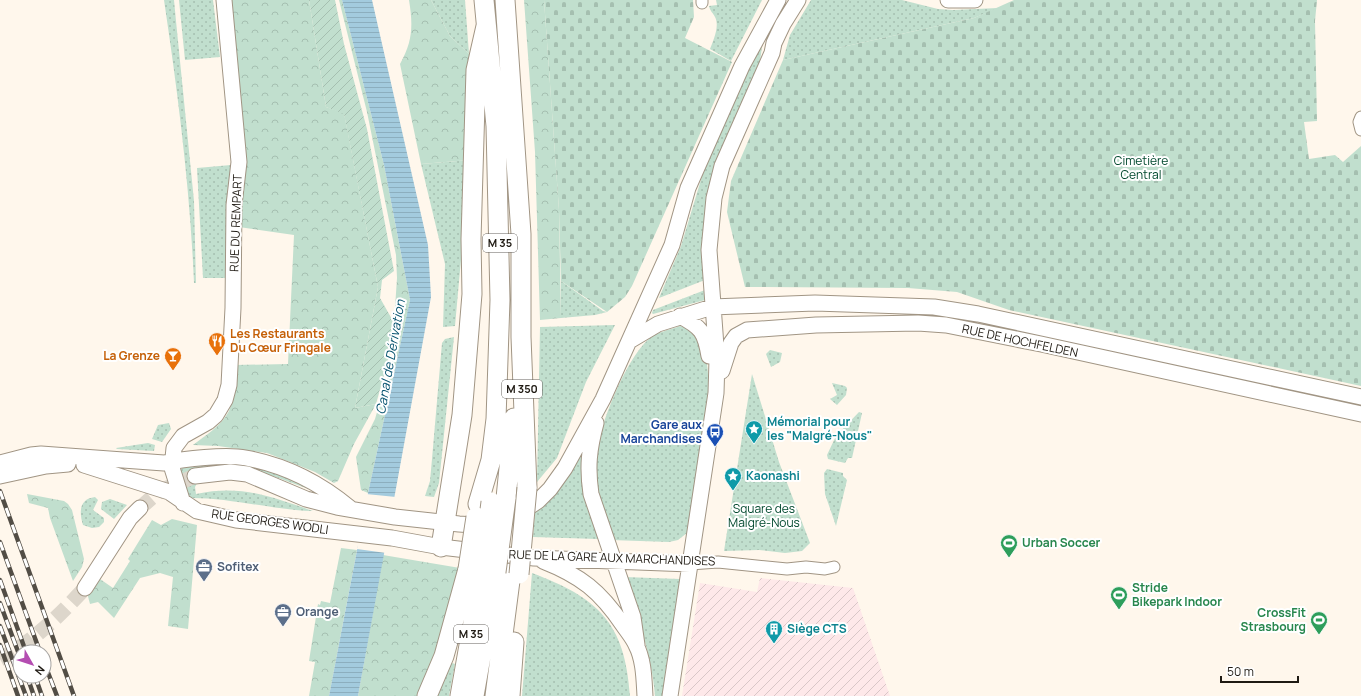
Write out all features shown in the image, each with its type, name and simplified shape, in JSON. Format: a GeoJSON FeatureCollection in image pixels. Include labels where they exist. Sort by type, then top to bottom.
{"type":"FeatureCollection","features":[{"type":"Feature","properties":{"kind":"highway","name":"M 35"},"geometry":{"type":"LineString","coordinates":[[484,0],[496,126],[500,300],[496,419],[491,460],[504,497]]}},
{"type":"Feature","properties":{"kind":"highway","name":"M 35"},"geometry":{"type":"LineString","coordinates":[[474,696],[496,572],[521,337],[521,234],[505,0]]}},
{"type":"Feature","properties":{"kind":"highway"},"geometry":{"type":"LineString","coordinates":[[441,547],[462,415],[472,294],[471,239],[476,70],[486,26]]}},
{"type":"Feature","properties":{"kind":"highway","name":"M 350"},"geometry":{"type":"LineString","coordinates":[[495,696],[496,572],[504,497],[525,441],[521,337]]}},
{"type":"Feature","properties":{"kind":"highway","name":"M 35"},"geometry":{"type":"LineString","coordinates":[[460,696],[496,572]]}},
{"type":"Feature","properties":{"kind":"highway"},"geometry":{"type":"LineString","coordinates":[[496,572],[510,696]]}},
{"type":"Feature","properties":{"kind":"highway","name":"M 350"},"geometry":{"type":"LineString","coordinates":[[427,696],[444,656],[496,572]]}},
{"type":"Feature","properties":{"kind":"main road","name":"RUE DU REMPART"},"geometry":{"type":"LineString","coordinates":[[176,463],[193,431],[216,415],[226,400],[230,384],[233,308],[234,205],[239,162],[224,0]]}},
{"type":"Feature","properties":{"kind":"main road"},"geometry":{"type":"LineString","coordinates":[[645,696],[642,664],[637,645],[633,617],[590,494],[588,454],[603,399],[631,340],[672,246],[688,188],[742,66],[778,0]]}},
{"type":"Feature","properties":{"kind":"main road"},"geometry":{"type":"LineString","coordinates":[[670,696],[716,393],[717,360],[709,250],[711,220],[718,178],[772,52],[774,43],[798,0]]}},
{"type":"Feature","properties":{"kind":"main road"},"geometry":{"type":"LineString","coordinates":[[948,0],[975,0]]}},
{"type":"Feature","properties":{"kind":"main road","name":"RUE DE HOCHFELDEN"},"geometry":{"type":"LineString","coordinates":[[631,340],[658,324],[712,307],[815,303],[934,307],[956,310],[1361,397]]}},
{"type":"Feature","properties":{"kind":"main road"},"geometry":{"type":"LineString","coordinates":[[680,316],[695,324],[706,338],[716,393]]}},
{"type":"Feature","properties":{"kind":"main road","name":"RUE DE HOCHFELDEN"},"geometry":{"type":"LineString","coordinates":[[716,393],[728,347],[736,336],[747,330],[816,325],[918,323],[946,326],[1041,344],[1361,414]]}},
{"type":"Feature","properties":{"kind":"main road","name":"RUE GEORGES WODLI"},"geometry":{"type":"LineString","coordinates":[[195,476],[230,472],[247,474],[306,499],[357,511],[396,517],[474,524],[497,521],[523,511],[538,501],[550,489],[565,468],[603,399]]}},
{"type":"Feature","properties":{"kind":"main road"},"geometry":{"type":"LineString","coordinates":[[0,463],[41,454],[164,463],[176,463],[220,457],[245,458],[269,464],[314,482],[357,511]]}},
{"type":"Feature","properties":{"kind":"main road"},"geometry":{"type":"LineString","coordinates":[[0,476],[50,465],[84,465],[164,470],[176,463]]}},
{"type":"Feature","properties":{"kind":"main road"},"geometry":{"type":"LineString","coordinates":[[176,463],[183,503]]}},
{"type":"Feature","properties":{"kind":"main road","name":"RUE GEORGES WODLI"},"geometry":{"type":"LineString","coordinates":[[84,465],[169,492],[183,503],[197,511],[236,520],[392,538]]}},
{"type":"Feature","properties":{"kind":"main road"},"geometry":{"type":"LineString","coordinates":[[85,588],[130,518],[140,508]]}},
{"type":"Feature","properties":{"kind":"main road","name":"RUE DE LA GARE AUX MARCHANDISES"},"geometry":{"type":"LineString","coordinates":[[392,538],[441,547],[534,558],[690,564]]}},
{"type":"Feature","properties":{"kind":"main road"},"geometry":{"type":"LineString","coordinates":[[534,558],[560,568],[594,589],[613,611],[637,645]]}},
{"type":"Feature","properties":{"kind":"street"},"geometry":{"type":"LineString","coordinates":[[1361,117],[1359,122],[1361,130]]}},
{"type":"Feature","properties":{"kind":"street","name":"RUE DE LA GARE AUX MARCHANDISES"},"geometry":{"type":"LineString","coordinates":[[690,564],[718,562],[787,569],[806,567],[825,569],[834,567]]}},
{"type":"Feature","properties":{"kind":"shaded area"},"geometry":{"type":"Polygon","coordinates":[[[760,578],[853,588],[890,696],[682,696],[700,583],[757,592],[760,578]]]}},
{"type":"Feature","properties":{"kind":"green space"},"geometry":{"type":"Polygon","coordinates":[[[164,0],[174,0],[194,201],[196,283],[194,283],[190,212],[183,141],[164,0]]]}},
{"type":"Feature","properties":{"kind":"green space"},"geometry":{"type":"Polygon","coordinates":[[[179,0],[213,0],[220,57],[185,60],[179,0]]]}},
{"type":"Feature","properties":{"kind":"green space"},"geometry":{"type":"Polygon","coordinates":[[[229,0],[309,0],[326,107],[344,113],[378,287],[355,408],[376,404],[354,444],[338,481],[334,483],[315,472],[267,453],[218,446],[193,445],[218,426],[229,411],[233,394],[235,365],[288,364],[294,235],[239,227],[229,0]]]}},
{"type":"Feature","properties":{"kind":"green space"},"geometry":{"type":"Polygon","coordinates":[[[309,0],[335,0],[344,44],[367,129],[394,271],[382,280],[380,298],[397,328],[376,404],[355,408],[378,287],[344,114],[326,107],[309,0]]]}},
{"type":"Feature","properties":{"kind":"green space"},"geometry":{"type":"Polygon","coordinates":[[[339,0],[342,0],[384,165],[410,300],[368,493],[361,490],[356,457],[375,419],[401,330],[395,308],[397,278],[396,255],[367,112],[339,0]]]}},
{"type":"Feature","properties":{"kind":"green space"},"geometry":{"type":"Polygon","coordinates":[[[409,0],[431,0],[450,36],[469,54],[470,160],[421,164],[400,64],[410,40],[411,33],[409,0]]]}},
{"type":"Feature","properties":{"kind":"green space"},"geometry":{"type":"Polygon","coordinates":[[[431,0],[465,0],[469,54],[450,36],[431,0]]]}},
{"type":"Feature","properties":{"kind":"green space"},"geometry":{"type":"Polygon","coordinates":[[[524,0],[544,0],[559,210],[561,318],[540,320],[535,152],[524,0]]]}},
{"type":"Feature","properties":{"kind":"green space"},"geometry":{"type":"Polygon","coordinates":[[[544,0],[693,0],[694,17],[685,38],[732,62],[632,286],[625,297],[607,312],[561,281],[559,210],[544,0]]]}},
{"type":"Feature","properties":{"kind":"green space"},"geometry":{"type":"Polygon","coordinates":[[[716,0],[762,0],[731,61],[710,49],[716,33],[717,25],[715,17],[709,6],[717,5],[716,0]]]}},
{"type":"Feature","properties":{"kind":"green space"},"geometry":{"type":"Polygon","coordinates":[[[811,0],[902,0],[938,9],[953,10],[998,8],[974,18],[783,60],[790,35],[811,0]]]}},
{"type":"Feature","properties":{"kind":"green space","name":"Cimetière Central"},"geometry":{"type":"Polygon","coordinates":[[[1014,0],[1317,0],[1315,21],[1317,121],[1304,122],[1309,159],[1335,155],[1343,162],[1361,146],[1361,386],[1009,310],[957,292],[908,288],[745,287],[727,212],[731,181],[783,60],[974,18],[1014,0]]]}},
{"type":"Feature","properties":{"kind":"green space"},"geometry":{"type":"Polygon","coordinates":[[[763,39],[759,69],[727,140],[705,280],[659,298],[681,246],[703,173],[727,114],[763,39]]]}},
{"type":"Feature","properties":{"kind":"green space"},"geometry":{"type":"Polygon","coordinates":[[[470,160],[455,326],[443,327],[445,264],[421,164],[470,160]]]}},
{"type":"Feature","properties":{"kind":"green space"},"geometry":{"type":"Polygon","coordinates":[[[231,165],[227,195],[226,278],[203,278],[197,168],[231,165]]]}},
{"type":"Feature","properties":{"kind":"green space"},"geometry":{"type":"Polygon","coordinates":[[[561,281],[603,311],[607,312],[595,315],[561,318],[561,281]]]}},
{"type":"Feature","properties":{"kind":"green space"},"geometry":{"type":"Polygon","coordinates":[[[705,290],[705,300],[653,314],[652,313],[653,310],[705,290]]]}},
{"type":"Feature","properties":{"kind":"green space"},"geometry":{"type":"Polygon","coordinates":[[[615,325],[586,382],[557,458],[537,482],[540,327],[615,325]]]}},
{"type":"Feature","properties":{"kind":"green space"},"geometry":{"type":"Polygon","coordinates":[[[680,326],[692,329],[701,344],[705,354],[708,373],[707,418],[704,442],[687,533],[678,540],[669,542],[611,540],[598,502],[594,482],[594,463],[600,433],[606,415],[622,379],[640,349],[649,339],[663,331],[680,326]]]}},
{"type":"Feature","properties":{"kind":"green space"},"geometry":{"type":"Polygon","coordinates":[[[454,337],[439,483],[434,497],[425,496],[430,481],[442,343],[445,339],[454,337]]]}},
{"type":"Feature","properties":{"kind":"green space"},"geometry":{"type":"Polygon","coordinates":[[[770,350],[782,353],[780,362],[771,367],[766,354],[770,350]]]}},
{"type":"Feature","properties":{"kind":"green space","name":"Square des Malgré-Nous"},"geometry":{"type":"Polygon","coordinates":[[[752,374],[779,462],[810,543],[802,551],[785,553],[759,550],[724,551],[752,374]]]}},
{"type":"Feature","properties":{"kind":"green space"},"geometry":{"type":"Polygon","coordinates":[[[832,383],[845,386],[847,388],[846,395],[837,405],[830,399],[837,395],[832,383]]]}},
{"type":"Feature","properties":{"kind":"green space"},"geometry":{"type":"Polygon","coordinates":[[[859,412],[862,413],[852,458],[848,458],[845,463],[828,459],[827,455],[836,436],[859,412]]]}},
{"type":"Feature","properties":{"kind":"green space"},"geometry":{"type":"Polygon","coordinates":[[[169,423],[171,429],[162,442],[152,439],[158,425],[169,423]]]}},
{"type":"Feature","properties":{"kind":"green space"},"geometry":{"type":"Polygon","coordinates":[[[148,443],[155,445],[154,451],[116,448],[148,443]]]}},
{"type":"Feature","properties":{"kind":"green space"},"geometry":{"type":"Polygon","coordinates":[[[582,451],[583,488],[598,539],[533,537],[535,511],[582,451]]]}},
{"type":"Feature","properties":{"kind":"green space"},"geometry":{"type":"Polygon","coordinates":[[[209,462],[239,462],[274,471],[321,493],[247,468],[218,465],[191,471],[198,481],[195,487],[196,494],[228,490],[242,491],[270,497],[313,511],[218,499],[187,498],[180,471],[183,467],[209,462]]]}},
{"type":"Feature","properties":{"kind":"green space"},"geometry":{"type":"Polygon","coordinates":[[[827,469],[843,473],[843,476],[847,480],[836,526],[825,494],[824,473],[827,469]]]}},
{"type":"Feature","properties":{"kind":"green space"},"geometry":{"type":"Polygon","coordinates":[[[27,494],[64,501],[72,510],[84,559],[82,567],[73,581],[50,518],[48,508],[29,503],[27,494]]]}},
{"type":"Feature","properties":{"kind":"green space"},"geometry":{"type":"Polygon","coordinates":[[[95,497],[98,500],[93,510],[104,518],[104,522],[99,527],[92,528],[83,525],[81,511],[83,503],[86,500],[95,497]]]}},
{"type":"Feature","properties":{"kind":"green space"},"geometry":{"type":"Polygon","coordinates":[[[110,499],[127,505],[114,519],[101,509],[102,502],[110,499]]]}},
{"type":"Feature","properties":{"kind":"green space"},"geometry":{"type":"Polygon","coordinates":[[[172,519],[197,525],[188,629],[168,626],[173,577],[160,573],[140,578],[114,618],[98,602],[90,604],[86,589],[91,592],[100,579],[113,588],[130,561],[128,559],[152,520],[161,525],[172,519]]]}},
{"type":"Feature","properties":{"kind":"green space"},"geometry":{"type":"Polygon","coordinates":[[[341,548],[357,550],[329,696],[309,696],[315,662],[309,661],[318,604],[320,605],[321,601],[330,603],[341,548]]]}},
{"type":"Feature","properties":{"kind":"green space"},"geometry":{"type":"Polygon","coordinates":[[[383,555],[460,568],[448,623],[418,696],[358,696],[383,555]]]}},
{"type":"Feature","properties":{"kind":"green space"},"geometry":{"type":"Polygon","coordinates":[[[532,573],[555,582],[574,592],[591,603],[604,616],[614,631],[622,649],[627,670],[630,696],[522,696],[532,573]]]}},
{"type":"Feature","properties":{"kind":"green space"},"geometry":{"type":"Polygon","coordinates":[[[624,577],[680,579],[662,696],[655,696],[651,665],[639,621],[624,577]]]}},
{"type":"Feature","properties":{"kind":"green space"},"geometry":{"type":"Polygon","coordinates":[[[449,662],[455,664],[449,696],[435,696],[449,662]]]}},
{"type":"Feature","properties":{"kind":"water"},"geometry":{"type":"Polygon","coordinates":[[[342,0],[372,0],[428,245],[431,297],[358,696],[329,696],[368,493],[410,300],[384,165],[342,0]]]}},
{"type":"Feature","properties":{"kind":"pier"},"geometry":{"type":"Polygon","coordinates":[[[366,494],[396,497],[386,553],[357,549],[366,494]]]}},
{"type":"Feature","properties":{"kind":"tunnel"},"geometry":{"type":"LineString","coordinates":[[140,508],[158,492],[195,476]]}},
{"type":"Feature","properties":{"kind":"tunnel"},"geometry":{"type":"LineString","coordinates":[[0,659],[24,644],[46,627],[85,588]]}},
{"type":"Feature","properties":{"kind":"railway"},"geometry":{"type":"LineString","coordinates":[[0,491],[74,696]]}},
{"type":"Feature","properties":{"kind":"railway"},"geometry":{"type":"LineString","coordinates":[[0,542],[37,644]]}},
{"type":"Feature","properties":{"kind":"railway"},"geometry":{"type":"LineString","coordinates":[[0,580],[23,644]]}},
{"type":"Feature","properties":{"kind":"railway"},"geometry":{"type":"LineString","coordinates":[[0,603],[15,644]]}},
{"type":"Feature","properties":{"kind":"railway"},"geometry":{"type":"LineString","coordinates":[[0,626],[26,696]]}},
{"type":"Feature","properties":{"kind":"railway"},"geometry":{"type":"LineString","coordinates":[[0,645],[18,696]]}},
{"type":"Feature","properties":{"kind":"railway"},"geometry":{"type":"LineString","coordinates":[[52,683],[57,696]]}},
{"type":"Feature","properties":{"kind":"railway"},"geometry":{"type":"LineString","coordinates":[[30,684],[34,696]]}},
{"type":"Feature","properties":{"kind":"railway"},"geometry":{"type":"LineString","coordinates":[[38,684],[42,696]]}},
{"type":"Feature","properties":{"kind":"place","name":"Les Restaurants Du Cœur Fringale"},"geometry":{"type":"Point","coordinates":[217,356]}},
{"type":"Feature","properties":{"kind":"place","name":"La Grenze"},"geometry":{"type":"Point","coordinates":[173,371]}},
{"type":"Feature","properties":{"kind":"place","name":"Mémorial pour les \"Malgré-Nous\""},"geometry":{"type":"Point","coordinates":[754,444]}},
{"type":"Feature","properties":{"kind":"place","name":"Gare aux Marchandises"},"geometry":{"type":"Point","coordinates":[715,447]}},
{"type":"Feature","properties":{"kind":"place","name":"Kaonashi"},"geometry":{"type":"Point","coordinates":[733,491]}},
{"type":"Feature","properties":{"kind":"place","name":"Urban Soccer"},"geometry":{"type":"Point","coordinates":[1009,558]}},
{"type":"Feature","properties":{"kind":"place","name":"Sofitex"},"geometry":{"type":"Point","coordinates":[204,582]}},
{"type":"Feature","properties":{"kind":"place","name":"Stride Bikepark Indoor"},"geometry":{"type":"Point","coordinates":[1119,610]}},
{"type":"Feature","properties":{"kind":"place","name":"Orange"},"geometry":{"type":"Point","coordinates":[283,627]}},
{"type":"Feature","properties":{"kind":"place","name":"CrossFit Strasbourg"},"geometry":{"type":"Point","coordinates":[1319,635]}},
{"type":"Feature","properties":{"kind":"place","name":"Siège CTS"},"geometry":{"type":"Point","coordinates":[774,644]}},
{"type":"Feature","properties":{"kind":"water label","name":"Canal de Dérivation"},"geometry":{"type":"Point","coordinates":[390,357]}}]}
